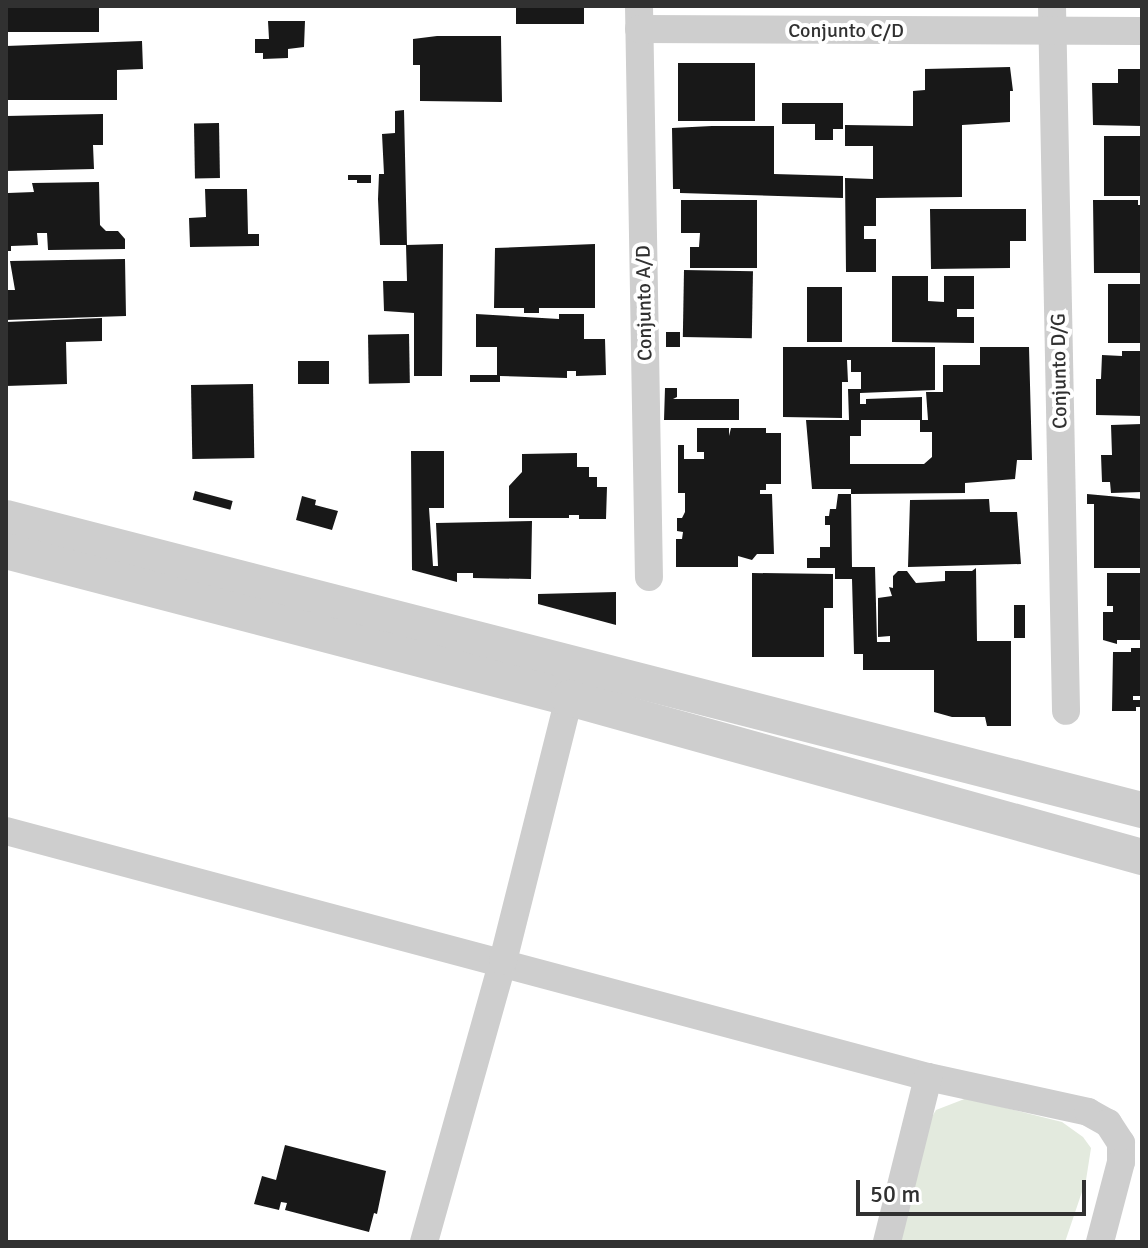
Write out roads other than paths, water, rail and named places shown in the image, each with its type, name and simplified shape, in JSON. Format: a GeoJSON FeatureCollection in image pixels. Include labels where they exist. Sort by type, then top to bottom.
{"type":"FeatureCollection","features":[{"type":"Feature","properties":{"kind":"street","name":"Conjunto C/D"},"geometry":{"type":"LineString","coordinates":[[639,18],[1052,18],[1142,31]]}},
{"type":"Feature","properties":{"kind":"street","name":"Conjunto A/D"},"geometry":{"type":"LineString","coordinates":[[639,18],[649,577]]}},
{"type":"Feature","properties":{"kind":"street","name":"Conjunto D/G"},"geometry":{"type":"LineString","coordinates":[[1052,18],[1066,711]]}},
{"type":"Feature","properties":{"kind":"street"},"geometry":{"type":"LineString","coordinates":[[6,518],[1142,810]]}},
{"type":"Feature","properties":{"kind":"street"},"geometry":{"type":"LineString","coordinates":[[6,551],[569,698],[1142,857]]}},
{"type":"Feature","properties":{"kind":"street"},"geometry":{"type":"LineString","coordinates":[[424,1242],[503,961],[569,698]]}},
{"type":"Feature","properties":{"kind":"street"},"geometry":{"type":"LineString","coordinates":[[6,831],[503,961],[928,1077],[1088,1112],[1108,1123],[1121,1143],[1121,1162],[1100,1242]]}},
{"type":"Feature","properties":{"kind":"street"},"geometry":{"type":"LineString","coordinates":[[887,1242],[928,1077]]}}]}
